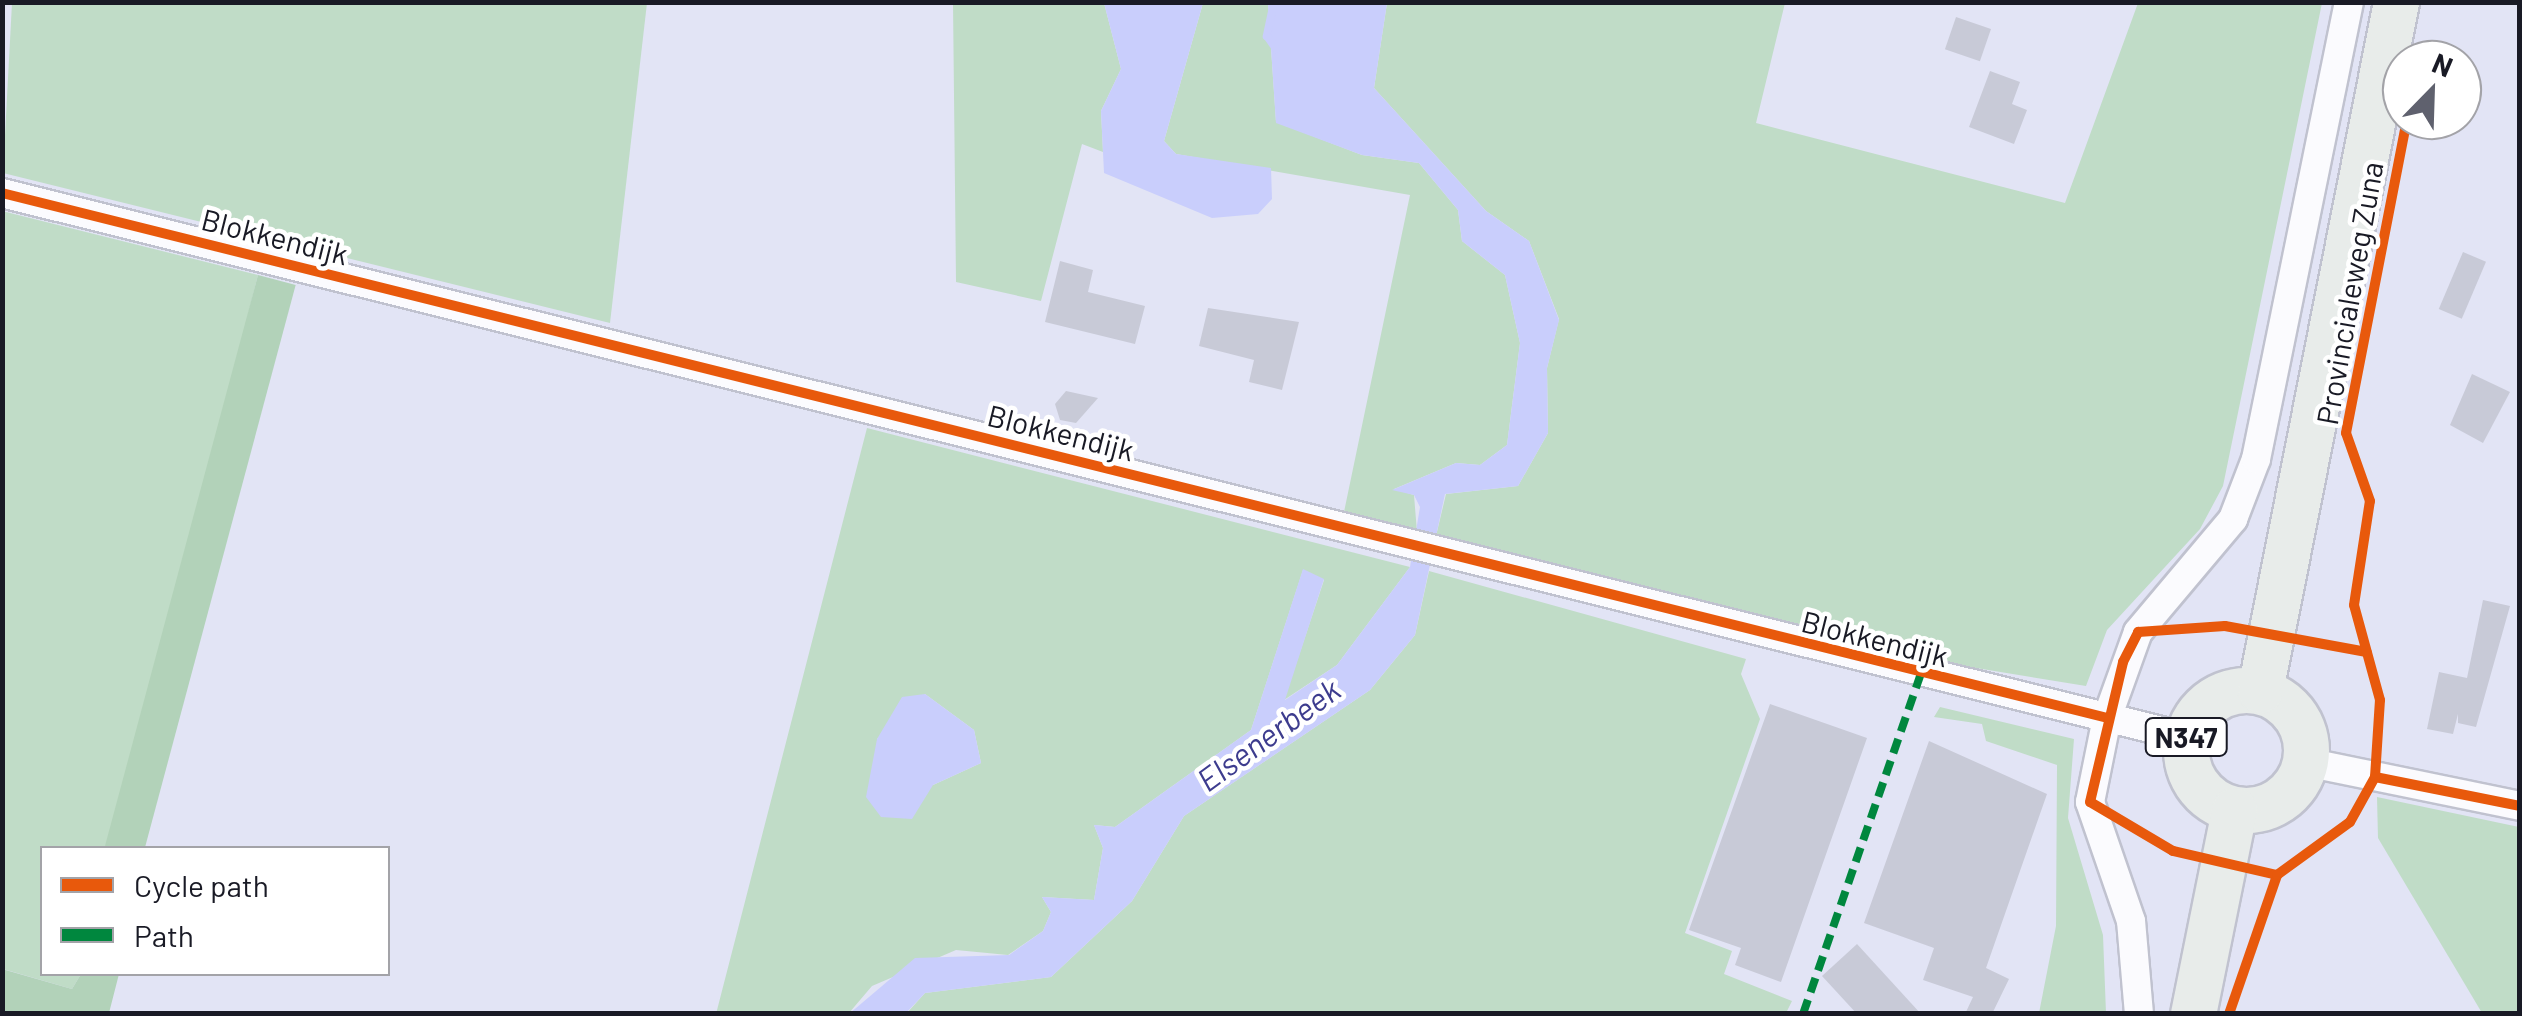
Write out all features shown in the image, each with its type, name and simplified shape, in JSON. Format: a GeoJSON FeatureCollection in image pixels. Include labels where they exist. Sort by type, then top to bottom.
{"type":"FeatureCollection","features":[{"type":"Feature","properties":{"kind":"main road","name":"Provincialeweg Zuna"},"geometry":{"type":"LineString","coordinates":[[2260,690],[2396,2]]}},
{"type":"Feature","properties":{"kind":"main road","name":"N347"},"geometry":{"type":"LineString","coordinates":[[2234,810],[2192,779],[2186,737],[2209,701],[2260,690],[2292,710],[2306,762]]}},
{"type":"Feature","properties":{"kind":"main road"},"geometry":{"type":"LineString","coordinates":[[2193,1014],[2234,810],[2283,798],[2306,762]]}},
{"type":"Feature","properties":{"kind":"street","name":"Provincialeweg Zuna"},"geometry":{"type":"LineString","coordinates":[[2138,1014],[2131,921],[2090,802],[2108,718],[2138,632],[2233,520],[2256,459],[2349,2]]}},
{"type":"Feature","properties":{"kind":"street","name":"Blokkendijk"},"geometry":{"type":"LineString","coordinates":[[2,193],[2186,737]]}},
{"type":"Feature","properties":{"kind":"street"},"geometry":{"type":"LineString","coordinates":[[2306,762],[2520,806]]}},
{"type":"Feature","properties":{"kind":"green space"},"geometry":{"type":"Polygon","coordinates":[[[12,3],[647,3],[610,323],[3,173],[12,3]]]}},
{"type":"Feature","properties":{"kind":"green space"},"geometry":{"type":"Polygon","coordinates":[[[953,3],[1104,3],[1121,69],[1101,111],[1103,152],[1082,144],[1041,301],[956,282],[953,3]]]}},
{"type":"Feature","properties":{"kind":"green space"},"geometry":{"type":"Polygon","coordinates":[[[1203,3],[1268,3],[1276,122],[1362,155],[1419,163],[1458,210],[1462,241],[1505,275],[1520,343],[1507,445],[1480,465],[1456,463],[1394,489],[1414,495],[1417,532],[1344,512],[1410,195],[1176,154],[1164,141],[1203,3]]]}},
{"type":"Feature","properties":{"kind":"green space"},"geometry":{"type":"Polygon","coordinates":[[[1387,3],[1785,3],[1756,123],[2065,203],[2138,3],[2322,3],[2223,486],[2200,529],[2107,630],[2086,686],[1903,656],[1436,536],[1446,494],[1518,486],[1548,433],[1547,368],[1559,319],[1529,241],[1486,211],[1374,88],[1387,3]]]}},
{"type":"Feature","properties":{"kind":"green space"},"geometry":{"type":"Polygon","coordinates":[[[2,211],[258,275],[114,846],[40,846],[40,976],[80,976],[72,989],[3,969],[2,211]]]}},
{"type":"Feature","properties":{"kind":"green space"},"geometry":{"type":"Polygon","coordinates":[[[258,275],[296,285],[145,846],[106,846],[105,846],[258,275]]]}},
{"type":"Feature","properties":{"kind":"green space"},"geometry":{"type":"Polygon","coordinates":[[[867,428],[1410,567],[1337,665],[1284,700],[1324,580],[1303,570],[1251,730],[1115,827],[1094,825],[1103,848],[1094,900],[1042,897],[1051,912],[1043,931],[1008,955],[956,950],[872,986],[849,1013],[716,1014],[867,428]],[[925,694],[877,739],[933,785],[981,763],[974,730],[925,694]]]}},
{"type":"Feature","properties":{"kind":"green space"},"geometry":{"type":"Polygon","coordinates":[[[1429,571],[1746,659],[1741,674],[1760,719],[1685,933],[1732,951],[1724,974],[1792,1001],[1786,1013],[906,1014],[925,993],[1051,977],[1132,901],[1184,816],[1370,690],[1415,635],[1429,571]]]}},
{"type":"Feature","properties":{"kind":"green space"},"geometry":{"type":"Polygon","coordinates":[[[1940,707],[2074,739],[2068,818],[2103,935],[2106,1013],[2039,1013],[2056,926],[2057,765],[1986,741],[1982,724],[1934,717],[1940,707]]]}},
{"type":"Feature","properties":{"kind":"green space"},"geometry":{"type":"Polygon","coordinates":[[[2377,797],[2519,827],[2519,1013],[2482,1013],[2378,838],[2377,797]]]}},
{"type":"Feature","properties":{"kind":"green space"},"geometry":{"type":"Polygon","coordinates":[[[2,969],[72,989],[80,976],[118,976],[109,1013],[3,1014],[2,969]]]}},
{"type":"Feature","properties":{"kind":"water"},"geometry":{"type":"Polygon","coordinates":[[[1104,3],[1203,3],[1164,141],[1176,154],[1271,168],[1272,199],[1258,214],[1212,218],[1104,173],[1101,111],[1121,69],[1104,3]]]}},
{"type":"Feature","properties":{"kind":"water"},"geometry":{"type":"Polygon","coordinates":[[[1268,3],[1387,3],[1374,88],[1486,211],[1529,241],[1559,320],[1547,368],[1548,433],[1518,486],[1445,494],[1415,635],[1370,690],[1184,816],[1132,901],[1051,977],[925,993],[906,1013],[849,1014],[915,958],[1009,955],[1043,931],[1051,912],[1042,897],[1094,900],[1103,848],[1094,825],[1115,827],[1251,730],[1303,569],[1324,579],[1285,700],[1337,665],[1410,567],[1420,507],[1414,495],[1392,490],[1456,463],[1480,465],[1507,445],[1520,343],[1505,275],[1462,241],[1458,210],[1419,163],[1362,155],[1276,123],[1268,3]]]}},
{"type":"Feature","properties":{"kind":"water"},"geometry":{"type":"Polygon","coordinates":[[[925,694],[974,730],[981,763],[933,785],[912,819],[881,817],[866,797],[877,739],[902,697],[925,694]]]}},
{"type":"Feature","properties":{"kind":"building"},"geometry":{"type":"Polygon","coordinates":[[[1956,17],[1991,29],[1980,61],[1945,49],[1956,17]]]}},
{"type":"Feature","properties":{"kind":"building"},"geometry":{"type":"Polygon","coordinates":[[[1990,71],[2020,82],[2012,104],[2027,110],[2014,144],[1969,127],[1990,71]]]}},
{"type":"Feature","properties":{"kind":"building"},"geometry":{"type":"Polygon","coordinates":[[[2463,252],[2486,262],[2462,319],[2439,309],[2463,252]]]}},
{"type":"Feature","properties":{"kind":"building"},"geometry":{"type":"Polygon","coordinates":[[[1060,261],[1093,270],[1088,292],[1145,306],[1135,344],[1045,322],[1060,261]]]}},
{"type":"Feature","properties":{"kind":"building"},"geometry":{"type":"Polygon","coordinates":[[[1208,308],[1299,322],[1282,390],[1249,382],[1254,360],[1199,346],[1208,308]]]}},
{"type":"Feature","properties":{"kind":"building"},"geometry":{"type":"Polygon","coordinates":[[[2472,374],[2510,392],[2483,443],[2450,425],[2472,374]]]}},
{"type":"Feature","properties":{"kind":"building"},"geometry":{"type":"Polygon","coordinates":[[[1066,391],[1098,398],[1076,423],[1060,420],[1055,404],[1066,391]]]}},
{"type":"Feature","properties":{"kind":"building"},"geometry":{"type":"Polygon","coordinates":[[[2483,600],[2510,606],[2476,727],[2458,723],[2458,714],[2453,734],[2427,729],[2439,672],[2467,678],[2483,600]]]}},
{"type":"Feature","properties":{"kind":"building"},"geometry":{"type":"Polygon","coordinates":[[[1770,704],[1867,738],[1781,982],[1735,965],[1741,948],[1689,930],[1770,704]]]}},
{"type":"Feature","properties":{"kind":"building"},"geometry":{"type":"Polygon","coordinates":[[[1929,741],[2047,794],[1986,968],[2009,979],[1992,1014],[1965,1014],[1973,997],[1923,980],[1934,948],[1864,923],[1929,741]]]}},
{"type":"Feature","properties":{"kind":"building"},"geometry":{"type":"Polygon","coordinates":[[[1857,944],[1921,1014],[1857,1014],[1822,976],[1857,944]]]}},
{"type":"Feature","properties":{"kind":"waterway","name":"Elsenerbeek"},"geometry":{"type":"LineString","coordinates":[[1274,2],[1267,36],[1276,49]]}},
{"type":"Feature","properties":{"kind":"marked path"},"geometry":{"type":"LineString","coordinates":[[1803,1014],[1920,676]]}},
{"type":"Feature","properties":{"kind":"cycle path"},"geometry":{"type":"LineString","coordinates":[[2229,1014],[2277,875],[2350,822],[2375,777],[2380,700],[2354,605],[2370,501],[2346,433],[2403,140]]}},
{"type":"Feature","properties":{"kind":"cycle path"},"geometry":{"type":"LineString","coordinates":[[2,193],[2107,718]]}},
{"type":"Feature","properties":{"kind":"cycle path"},"geometry":{"type":"LineString","coordinates":[[2277,875],[2173,851],[2090,802],[2123,662],[2138,632],[2225,626],[2367,652]]}},
{"type":"Feature","properties":{"kind":"cycle path"},"geometry":{"type":"LineString","coordinates":[[2375,777],[2520,806]]}}]}
